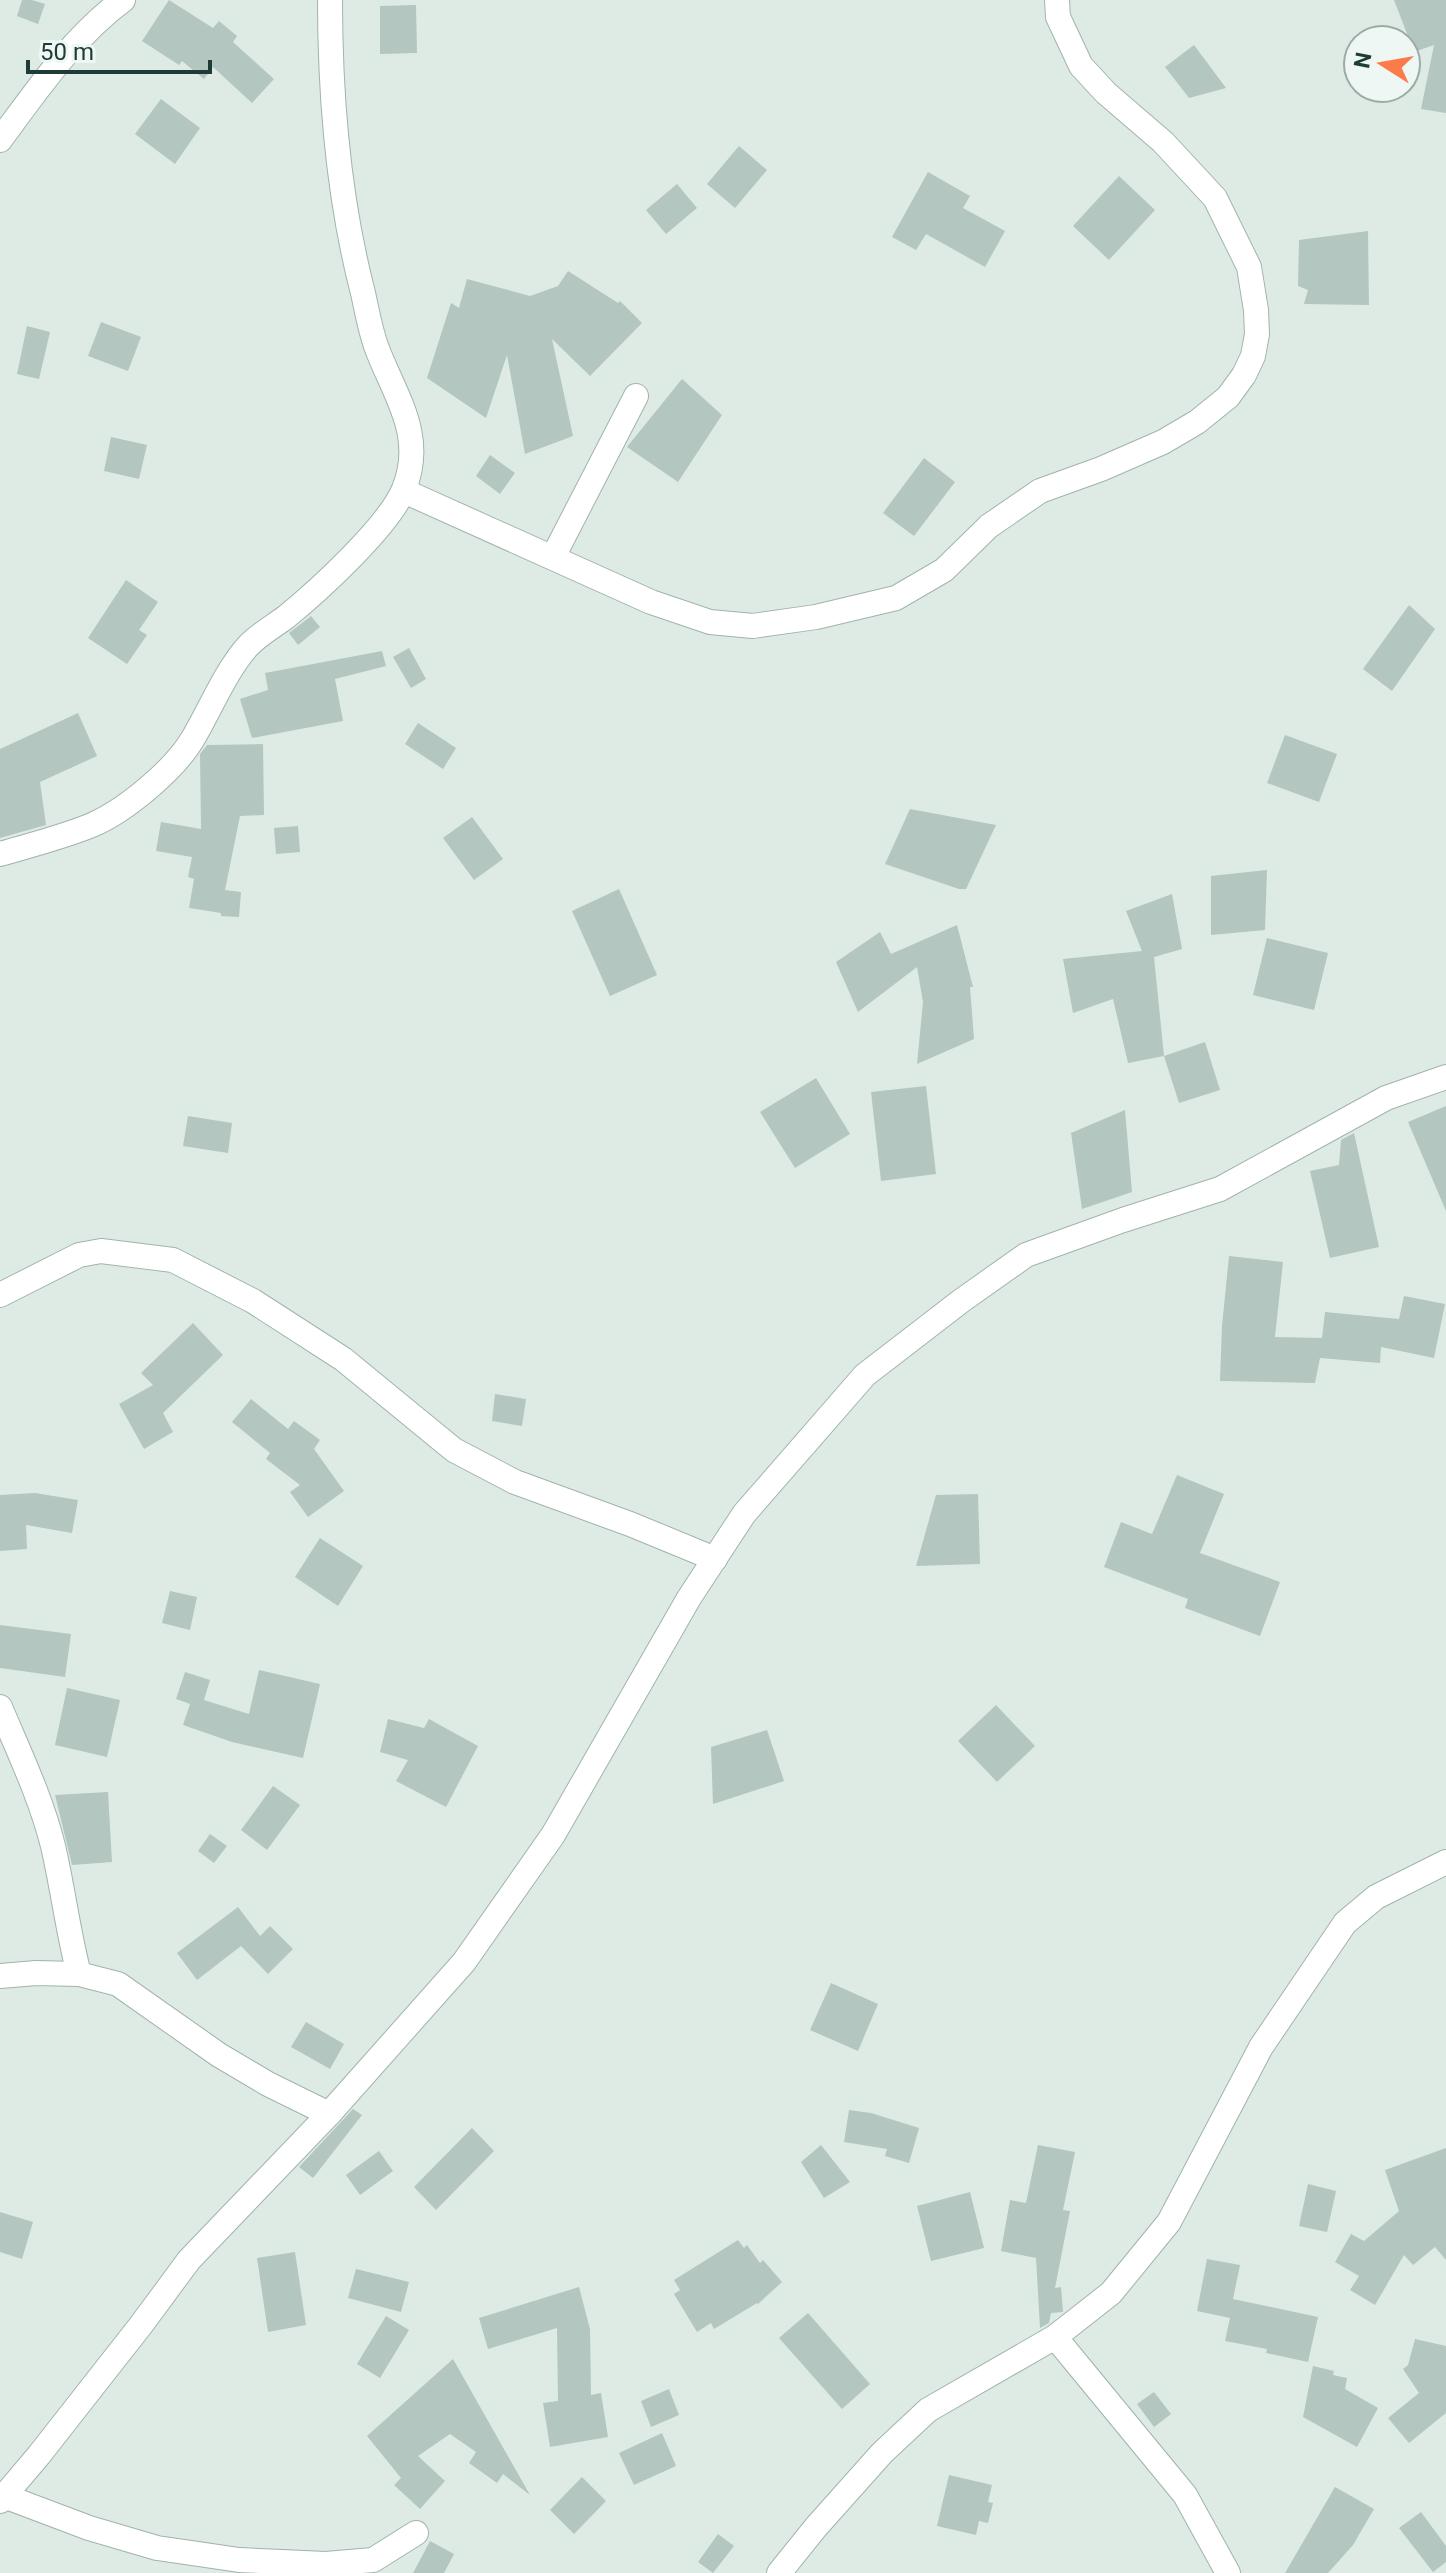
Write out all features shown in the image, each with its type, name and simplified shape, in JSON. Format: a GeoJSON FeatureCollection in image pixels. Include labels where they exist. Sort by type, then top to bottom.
{"type":"FeatureCollection","features":[{"type":"Feature","properties":{"kind":"street"},"geometry":{"type":"LineString","coordinates":[[0,140],[48,74],[123,0]]}},
{"type":"Feature","properties":{"kind":"street"},"geometry":{"type":"LineString","coordinates":[[0,854],[95,824],[148,789],[190,743],[248,646],[288,615],[361,547],[404,491],[411,466],[410,424],[376,344],[354,260],[337,159],[330,56],[330,0]]}},
{"type":"Feature","properties":{"kind":"street"},"geometry":{"type":"LineString","coordinates":[[404,491],[651,602],[710,622],[753,626],[816,617],[896,598],[944,570],[989,526],[1040,491],[1163,442],[1197,422],[1228,397],[1253,356],[1257,334],[1256,310],[1249,267],[1215,198],[1163,142],[1106,93],[1081,66],[1058,17],[1057,0]]}},
{"type":"Feature","properties":{"kind":"street"},"geometry":{"type":"LineString","coordinates":[[553,557],[636,396]]}},
{"type":"Feature","properties":{"kind":"street"},"geometry":{"type":"LineString","coordinates":[[416,2533],[373,2560],[239,2566],[157,2548],[2,2499],[86,2396],[189,2260],[329,2114],[464,1962],[553,1835],[689,1598],[744,1514],[865,1375],[1026,1255],[1220,1189],[1386,1098],[1446,1077]]}},
{"type":"Feature","properties":{"kind":"street"},"geometry":{"type":"LineString","coordinates":[[0,1295],[79,1255],[101,1251],[173,1260],[253,1301],[343,1359],[454,1450],[515,1482],[715,1559]]}},
{"type":"Feature","properties":{"kind":"street"},"geometry":{"type":"LineString","coordinates":[[0,1707],[31,1780],[53,1846],[68,1932],[79,1974]]}},
{"type":"Feature","properties":{"kind":"street"},"geometry":{"type":"LineString","coordinates":[[779,2573],[882,2453],[928,2410],[1055,2337],[1111,2293],[1169,2222],[1261,2047],[1345,1923],[1376,1897],[1446,1862]]}},
{"type":"Feature","properties":{"kind":"street"},"geometry":{"type":"LineString","coordinates":[[0,1976],[79,1974],[118,1984],[219,2055],[329,2114]]}},
{"type":"Feature","properties":{"kind":"street"},"geometry":{"type":"LineString","coordinates":[[1055,2337],[1185,2495],[1228,2573]]}},
{"type":"Feature","properties":{"kind":"building"},"geometry":{"type":"Polygon","coordinates":[[[22,0],[45,4],[38,24],[17,16],[22,0]]]}},
{"type":"Feature","properties":{"kind":"building"},"geometry":{"type":"Polygon","coordinates":[[[169,0],[213,28],[219,21],[237,36],[233,42],[274,79],[252,103],[213,67],[204,79],[182,61],[179,65],[142,41],[169,0]]]}},
{"type":"Feature","properties":{"kind":"building"},"geometry":{"type":"Polygon","coordinates":[[[1394,0],[1446,0],[1446,113],[1421,109],[1434,45],[1422,49],[1422,24],[1403,24],[1394,0]]]}},
{"type":"Feature","properties":{"kind":"building"},"geometry":{"type":"Polygon","coordinates":[[[416,5],[417,53],[380,54],[380,6],[416,5]]]}},
{"type":"Feature","properties":{"kind":"building"},"geometry":{"type":"Polygon","coordinates":[[[1194,45],[1226,88],[1189,98],[1165,67],[1194,45]]]}},
{"type":"Feature","properties":{"kind":"building"},"geometry":{"type":"Polygon","coordinates":[[[161,99],[200,128],[175,164],[135,134],[161,99]]]}},
{"type":"Feature","properties":{"kind":"building"},"geometry":{"type":"Polygon","coordinates":[[[739,146],[767,170],[735,208],[707,184],[739,146]]]}},
{"type":"Feature","properties":{"kind":"building"},"geometry":{"type":"Polygon","coordinates":[[[928,172],[970,196],[963,208],[1005,231],[985,267],[926,234],[916,250],[892,237],[928,172]]]}},
{"type":"Feature","properties":{"kind":"building"},"geometry":{"type":"Polygon","coordinates":[[[1119,176],[1155,210],[1109,260],[1073,226],[1119,176]]]}},
{"type":"Feature","properties":{"kind":"building"},"geometry":{"type":"Polygon","coordinates":[[[677,184],[697,208],[666,234],[646,210],[677,184]]]}},
{"type":"Feature","properties":{"kind":"building"},"geometry":{"type":"Polygon","coordinates":[[[1368,231],[1369,305],[1304,304],[1308,290],[1298,286],[1299,240],[1368,231]]]}},
{"type":"Feature","properties":{"kind":"building"},"geometry":{"type":"Polygon","coordinates":[[[568,271],[618,303],[620,301],[642,323],[590,376],[552,339],[573,436],[525,454],[507,355],[486,418],[427,378],[451,303],[459,308],[467,279],[530,296],[558,286],[568,271]]]}},
{"type":"Feature","properties":{"kind":"building"},"geometry":{"type":"Polygon","coordinates":[[[101,322],[141,337],[128,371],[88,356],[101,322]]]}},
{"type":"Feature","properties":{"kind":"building"},"geometry":{"type":"Polygon","coordinates":[[[27,326],[50,332],[39,379],[17,374],[27,326]]]}},
{"type":"Feature","properties":{"kind":"building"},"geometry":{"type":"Polygon","coordinates":[[[682,379],[722,415],[678,482],[627,447],[682,379]]]}},
{"type":"Feature","properties":{"kind":"building"},"geometry":{"type":"Polygon","coordinates":[[[111,437],[147,445],[139,479],[104,471],[111,437]]]}},
{"type":"Feature","properties":{"kind":"building"},"geometry":{"type":"Polygon","coordinates":[[[490,455],[515,473],[500,494],[476,476],[490,455]]]}},
{"type":"Feature","properties":{"kind":"building"},"geometry":{"type":"Polygon","coordinates":[[[924,458],[955,482],[914,536],[883,513],[924,458]]]}},
{"type":"Feature","properties":{"kind":"building"},"geometry":{"type":"Polygon","coordinates":[[[126,580],[158,602],[139,630],[147,635],[127,664],[88,638],[126,580]]]}},
{"type":"Feature","properties":{"kind":"building"},"geometry":{"type":"Polygon","coordinates":[[[1409,605],[1435,629],[1392,691],[1363,669],[1409,605]]]}},
{"type":"Feature","properties":{"kind":"building"},"geometry":{"type":"Polygon","coordinates":[[[311,616],[320,627],[298,645],[289,633],[311,616]]]}},
{"type":"Feature","properties":{"kind":"building"},"geometry":{"type":"Polygon","coordinates":[[[409,648],[426,679],[411,688],[393,657],[409,648]]]}},
{"type":"Feature","properties":{"kind":"building"},"geometry":{"type":"Polygon","coordinates":[[[382,651],[386,666],[335,679],[343,721],[252,738],[240,699],[268,690],[265,673],[382,651]]]}},
{"type":"Feature","properties":{"kind":"building"},"geometry":{"type":"Polygon","coordinates":[[[78,713],[97,756],[40,782],[46,825],[0,838],[0,749],[78,713]]]}},
{"type":"Feature","properties":{"kind":"building"},"geometry":{"type":"Polygon","coordinates":[[[418,723],[456,748],[443,769],[405,744],[418,723]]]}},
{"type":"Feature","properties":{"kind":"building"},"geometry":{"type":"Polygon","coordinates":[[[1285,735],[1337,754],[1319,802],[1267,783],[1285,735]]]}},
{"type":"Feature","properties":{"kind":"building"},"geometry":{"type":"Polygon","coordinates":[[[263,744],[264,815],[240,816],[225,890],[241,892],[239,917],[189,908],[194,879],[188,877],[192,857],[156,851],[161,822],[201,829],[200,754],[207,745],[263,744]]]}},
{"type":"Feature","properties":{"kind":"building"},"geometry":{"type":"Polygon","coordinates":[[[910,809],[996,825],[966,889],[885,864],[910,809]]]}},
{"type":"Feature","properties":{"kind":"building"},"geometry":{"type":"Polygon","coordinates":[[[472,817],[503,859],[474,880],[443,838],[472,817]]]}},
{"type":"Feature","properties":{"kind":"building"},"geometry":{"type":"Polygon","coordinates":[[[298,826],[300,852],[276,854],[274,828],[298,826]]]}},
{"type":"Feature","properties":{"kind":"building"},"geometry":{"type":"Polygon","coordinates":[[[1267,870],[1265,930],[1211,935],[1211,876],[1267,870]]]}},
{"type":"Feature","properties":{"kind":"building"},"geometry":{"type":"Polygon","coordinates":[[[619,889],[657,975],[610,996],[572,911],[619,889]]]}},
{"type":"Feature","properties":{"kind":"building"},"geometry":{"type":"Polygon","coordinates":[[[1172,894],[1182,949],[1154,957],[1164,1056],[1128,1063],[1113,999],[1073,1013],[1063,959],[1142,951],[1126,911],[1172,894]]]}},
{"type":"Feature","properties":{"kind":"building"},"geometry":{"type":"Polygon","coordinates":[[[957,925],[973,987],[970,987],[974,1039],[917,1064],[923,1002],[917,967],[858,1012],[836,962],[880,932],[891,954],[957,925]]]}},
{"type":"Feature","properties":{"kind":"building"},"geometry":{"type":"Polygon","coordinates":[[[1267,938],[1328,953],[1314,1010],[1253,995],[1267,938]]]}},
{"type":"Feature","properties":{"kind":"building"},"geometry":{"type":"Polygon","coordinates":[[[1205,1042],[1220,1090],[1179,1103],[1164,1056],[1205,1042]]]}},
{"type":"Feature","properties":{"kind":"building"},"geometry":{"type":"Polygon","coordinates":[[[816,1078],[850,1134],[795,1168],[760,1112],[816,1078]]]}},
{"type":"Feature","properties":{"kind":"building"},"geometry":{"type":"Polygon","coordinates":[[[926,1086],[936,1174],[881,1181],[871,1092],[926,1086]]]}},
{"type":"Feature","properties":{"kind":"building"},"geometry":{"type":"Polygon","coordinates":[[[1446,1106],[1446,1211],[1408,1122],[1446,1106]]]}},
{"type":"Feature","properties":{"kind":"building"},"geometry":{"type":"Polygon","coordinates":[[[1125,1110],[1132,1192],[1082,1209],[1071,1133],[1125,1110]]]}},
{"type":"Feature","properties":{"kind":"building"},"geometry":{"type":"Polygon","coordinates":[[[188,1116],[232,1123],[228,1153],[183,1146],[188,1116]]]}},
{"type":"Feature","properties":{"kind":"building"},"geometry":{"type":"Polygon","coordinates":[[[1354,1133],[1379,1247],[1330,1258],[1310,1171],[1339,1165],[1341,1140],[1354,1133]]]}},
{"type":"Feature","properties":{"kind":"building"},"geometry":{"type":"Polygon","coordinates":[[[1229,1256],[1283,1262],[1275,1337],[1322,1338],[1325,1312],[1399,1319],[1404,1296],[1445,1304],[1434,1358],[1381,1347],[1380,1363],[1320,1358],[1315,1383],[1220,1381],[1229,1256]]]}},
{"type":"Feature","properties":{"kind":"building"},"geometry":{"type":"Polygon","coordinates":[[[193,1323],[223,1355],[163,1413],[173,1432],[144,1449],[119,1404],[153,1385],[141,1373],[193,1323]]]}},
{"type":"Feature","properties":{"kind":"building"},"geometry":{"type":"Polygon","coordinates":[[[495,1394],[526,1399],[522,1426],[492,1421],[495,1394]]]}},
{"type":"Feature","properties":{"kind":"building"},"geometry":{"type":"Polygon","coordinates":[[[251,1399],[288,1429],[294,1421],[320,1440],[314,1449],[344,1491],[308,1517],[290,1492],[300,1485],[266,1459],[270,1453],[232,1422],[251,1399]]]}},
{"type":"Feature","properties":{"kind":"building"},"geometry":{"type":"Polygon","coordinates":[[[1177,1475],[1224,1494],[1200,1553],[1280,1582],[1260,1636],[1185,1608],[1188,1599],[1104,1567],[1121,1522],[1152,1534],[1177,1475]]]}},
{"type":"Feature","properties":{"kind":"building"},"geometry":{"type":"Polygon","coordinates":[[[35,1493],[78,1500],[72,1533],[26,1525],[27,1549],[0,1551],[0,1495],[35,1493]]]}},
{"type":"Feature","properties":{"kind":"building"},"geometry":{"type":"Polygon","coordinates":[[[978,1494],[980,1564],[916,1566],[936,1495],[978,1494]]]}},
{"type":"Feature","properties":{"kind":"building"},"geometry":{"type":"Polygon","coordinates":[[[320,1538],[363,1566],[338,1606],[295,1577],[320,1538]]]}},
{"type":"Feature","properties":{"kind":"building"},"geometry":{"type":"Polygon","coordinates":[[[170,1591],[197,1597],[190,1630],[162,1623],[170,1591]]]}},
{"type":"Feature","properties":{"kind":"building"},"geometry":{"type":"Polygon","coordinates":[[[0,1625],[71,1634],[65,1677],[0,1668],[0,1625]]]}},
{"type":"Feature","properties":{"kind":"building"},"geometry":{"type":"Polygon","coordinates":[[[259,1670],[320,1684],[303,1758],[232,1742],[183,1725],[190,1704],[176,1699],[185,1672],[210,1680],[204,1700],[249,1714],[259,1670]]]}},
{"type":"Feature","properties":{"kind":"building"},"geometry":{"type":"Polygon","coordinates":[[[67,1688],[120,1700],[107,1757],[55,1745],[67,1688]]]}},
{"type":"Feature","properties":{"kind":"building"},"geometry":{"type":"Polygon","coordinates":[[[996,1705],[1035,1746],[997,1782],[958,1741],[996,1705]]]}},
{"type":"Feature","properties":{"kind":"building"},"geometry":{"type":"Polygon","coordinates":[[[388,1719],[424,1728],[429,1719],[478,1746],[446,1807],[396,1781],[408,1760],[380,1752],[388,1719]]]}},
{"type":"Feature","properties":{"kind":"building"},"geometry":{"type":"Polygon","coordinates":[[[767,1730],[784,1781],[713,1804],[711,1747],[767,1730]]]}},
{"type":"Feature","properties":{"kind":"building"},"geometry":{"type":"Polygon","coordinates":[[[273,1786],[300,1805],[267,1850],[241,1830],[273,1786]]]}},
{"type":"Feature","properties":{"kind":"building"},"geometry":{"type":"Polygon","coordinates":[[[108,1792],[112,1862],[72,1865],[55,1795],[108,1792]]]}},
{"type":"Feature","properties":{"kind":"building"},"geometry":{"type":"Polygon","coordinates":[[[210,1834],[227,1846],[214,1863],[198,1851],[210,1834]]]}},
{"type":"Feature","properties":{"kind":"building"},"geometry":{"type":"Polygon","coordinates":[[[238,1907],[260,1936],[270,1926],[293,1949],[268,1974],[241,1946],[197,1980],[177,1953],[238,1907]]]}},
{"type":"Feature","properties":{"kind":"building"},"geometry":{"type":"Polygon","coordinates":[[[831,1983],[878,2004],[858,2051],[810,2030],[831,1983]]]}},
{"type":"Feature","properties":{"kind":"building"},"geometry":{"type":"Polygon","coordinates":[[[306,2022],[344,2044],[330,2069],[291,2047],[306,2022]]]}},
{"type":"Feature","properties":{"kind":"building"},"geometry":{"type":"Polygon","coordinates":[[[353,2109],[362,2115],[313,2178],[299,2167],[353,2109]]]}},
{"type":"Feature","properties":{"kind":"building"},"geometry":{"type":"Polygon","coordinates":[[[849,2110],[871,2113],[919,2128],[909,2163],[885,2156],[887,2149],[844,2142],[849,2110]]]}},
{"type":"Feature","properties":{"kind":"building"},"geometry":{"type":"Polygon","coordinates":[[[472,2128],[494,2151],[436,2210],[414,2187],[472,2128]]]}},
{"type":"Feature","properties":{"kind":"building"},"geometry":{"type":"Polygon","coordinates":[[[821,2145],[850,2182],[824,2198],[801,2162],[821,2145]]]}},
{"type":"Feature","properties":{"kind":"building"},"geometry":{"type":"Polygon","coordinates":[[[1038,2145],[1075,2152],[1063,2210],[1070,2211],[1055,2288],[1061,2287],[1063,2312],[1051,2313],[1049,2323],[1040,2328],[1036,2258],[1001,2251],[1010,2200],[1026,2203],[1038,2145]]]}},
{"type":"Feature","properties":{"kind":"building"},"geometry":{"type":"Polygon","coordinates":[[[1446,2148],[1446,2260],[1435,2247],[1413,2265],[1404,2255],[1375,2305],[1350,2290],[1359,2276],[1335,2262],[1351,2234],[1364,2241],[1399,2211],[1385,2170],[1446,2148]]]}},
{"type":"Feature","properties":{"kind":"building"},"geometry":{"type":"Polygon","coordinates":[[[379,2151],[393,2171],[360,2195],[346,2175],[379,2151]]]}},
{"type":"Feature","properties":{"kind":"building"},"geometry":{"type":"Polygon","coordinates":[[[1308,2184],[1336,2191],[1327,2232],[1299,2226],[1308,2184]]]}},
{"type":"Feature","properties":{"kind":"building"},"geometry":{"type":"Polygon","coordinates":[[[970,2192],[984,2248],[931,2261],[917,2206],[970,2192]]]}},
{"type":"Feature","properties":{"kind":"building"},"geometry":{"type":"Polygon","coordinates":[[[0,2212],[33,2222],[22,2259],[0,2252],[0,2212]]]}},
{"type":"Feature","properties":{"kind":"building"},"geometry":{"type":"Polygon","coordinates":[[[738,2240],[744,2248],[747,2245],[760,2263],[763,2260],[782,2282],[758,2304],[714,2329],[711,2323],[697,2332],[674,2294],[680,2290],[674,2280],[738,2240]]]}},
{"type":"Feature","properties":{"kind":"building"},"geometry":{"type":"Polygon","coordinates":[[[295,2252],[306,2325],[268,2332],[257,2258],[295,2252]]]}},
{"type":"Feature","properties":{"kind":"building"},"geometry":{"type":"Polygon","coordinates":[[[1207,2259],[1240,2265],[1233,2299],[1318,2317],[1308,2362],[1266,2353],[1267,2349],[1225,2341],[1230,2318],[1197,2311],[1207,2259]]]}},
{"type":"Feature","properties":{"kind":"building"},"geometry":{"type":"Polygon","coordinates":[[[356,2269],[409,2282],[401,2312],[348,2298],[356,2269]]]}},
{"type":"Feature","properties":{"kind":"building"},"geometry":{"type":"Polygon","coordinates":[[[579,2287],[590,2329],[591,2395],[601,2393],[608,2437],[550,2447],[543,2403],[558,2401],[557,2328],[488,2349],[479,2318],[579,2287]]]}},
{"type":"Feature","properties":{"kind":"building"},"geometry":{"type":"Polygon","coordinates":[[[808,2313],[870,2384],[842,2409],[779,2338],[808,2313]]]}},
{"type":"Feature","properties":{"kind":"building"},"geometry":{"type":"Polygon","coordinates":[[[386,2316],[409,2330],[380,2378],[357,2364],[386,2316]]]}},
{"type":"Feature","properties":{"kind":"building"},"geometry":{"type":"Polygon","coordinates":[[[1415,2339],[1446,2346],[1446,2413],[1409,2443],[1388,2418],[1419,2393],[1403,2369],[1408,2365],[1415,2339]]]}},
{"type":"Feature","properties":{"kind":"building"},"geometry":{"type":"Polygon","coordinates":[[[453,2359],[530,2495],[503,2474],[497,2483],[469,2463],[476,2452],[450,2434],[418,2456],[445,2481],[420,2509],[394,2485],[401,2478],[367,2436],[453,2359]]]}},
{"type":"Feature","properties":{"kind":"building"},"geometry":{"type":"Polygon","coordinates":[[[1313,2366],[1347,2378],[1345,2389],[1378,2408],[1357,2447],[1303,2417],[1313,2366]]]}},
{"type":"Feature","properties":{"kind":"building"},"geometry":{"type":"Polygon","coordinates":[[[669,2389],[679,2415],[651,2427],[641,2401],[669,2389]]]}},
{"type":"Feature","properties":{"kind":"building"},"geometry":{"type":"Polygon","coordinates":[[[1154,2392],[1171,2414],[1154,2427],[1137,2404],[1154,2392]]]}},
{"type":"Feature","properties":{"kind":"building"},"geometry":{"type":"Polygon","coordinates":[[[662,2433],[676,2466],[634,2485],[619,2453],[662,2433]]]}},
{"type":"Feature","properties":{"kind":"building"},"geometry":{"type":"Polygon","coordinates":[[[949,2475],[992,2485],[988,2502],[993,2503],[988,2523],[979,2521],[976,2535],[937,2526],[949,2475]]]}},
{"type":"Feature","properties":{"kind":"building"},"geometry":{"type":"Polygon","coordinates":[[[582,2477],[606,2501],[574,2534],[550,2510],[582,2477]]]}},
{"type":"Feature","properties":{"kind":"building"},"geometry":{"type":"Polygon","coordinates":[[[1335,2487],[1374,2509],[1353,2545],[1328,2573],[1285,2573],[1335,2487]]]}},
{"type":"Feature","properties":{"kind":"building"},"geometry":{"type":"Polygon","coordinates":[[[1421,2512],[1446,2546],[1446,2562],[1433,2572],[1399,2528],[1421,2512]]]}},
{"type":"Feature","properties":{"kind":"building"},"geometry":{"type":"Polygon","coordinates":[[[718,2534],[734,2546],[713,2573],[698,2562],[718,2534]]]}},
{"type":"Feature","properties":{"kind":"building"},"geometry":{"type":"Polygon","coordinates":[[[430,2541],[454,2554],[444,2573],[413,2573],[430,2541]]]}}]}
